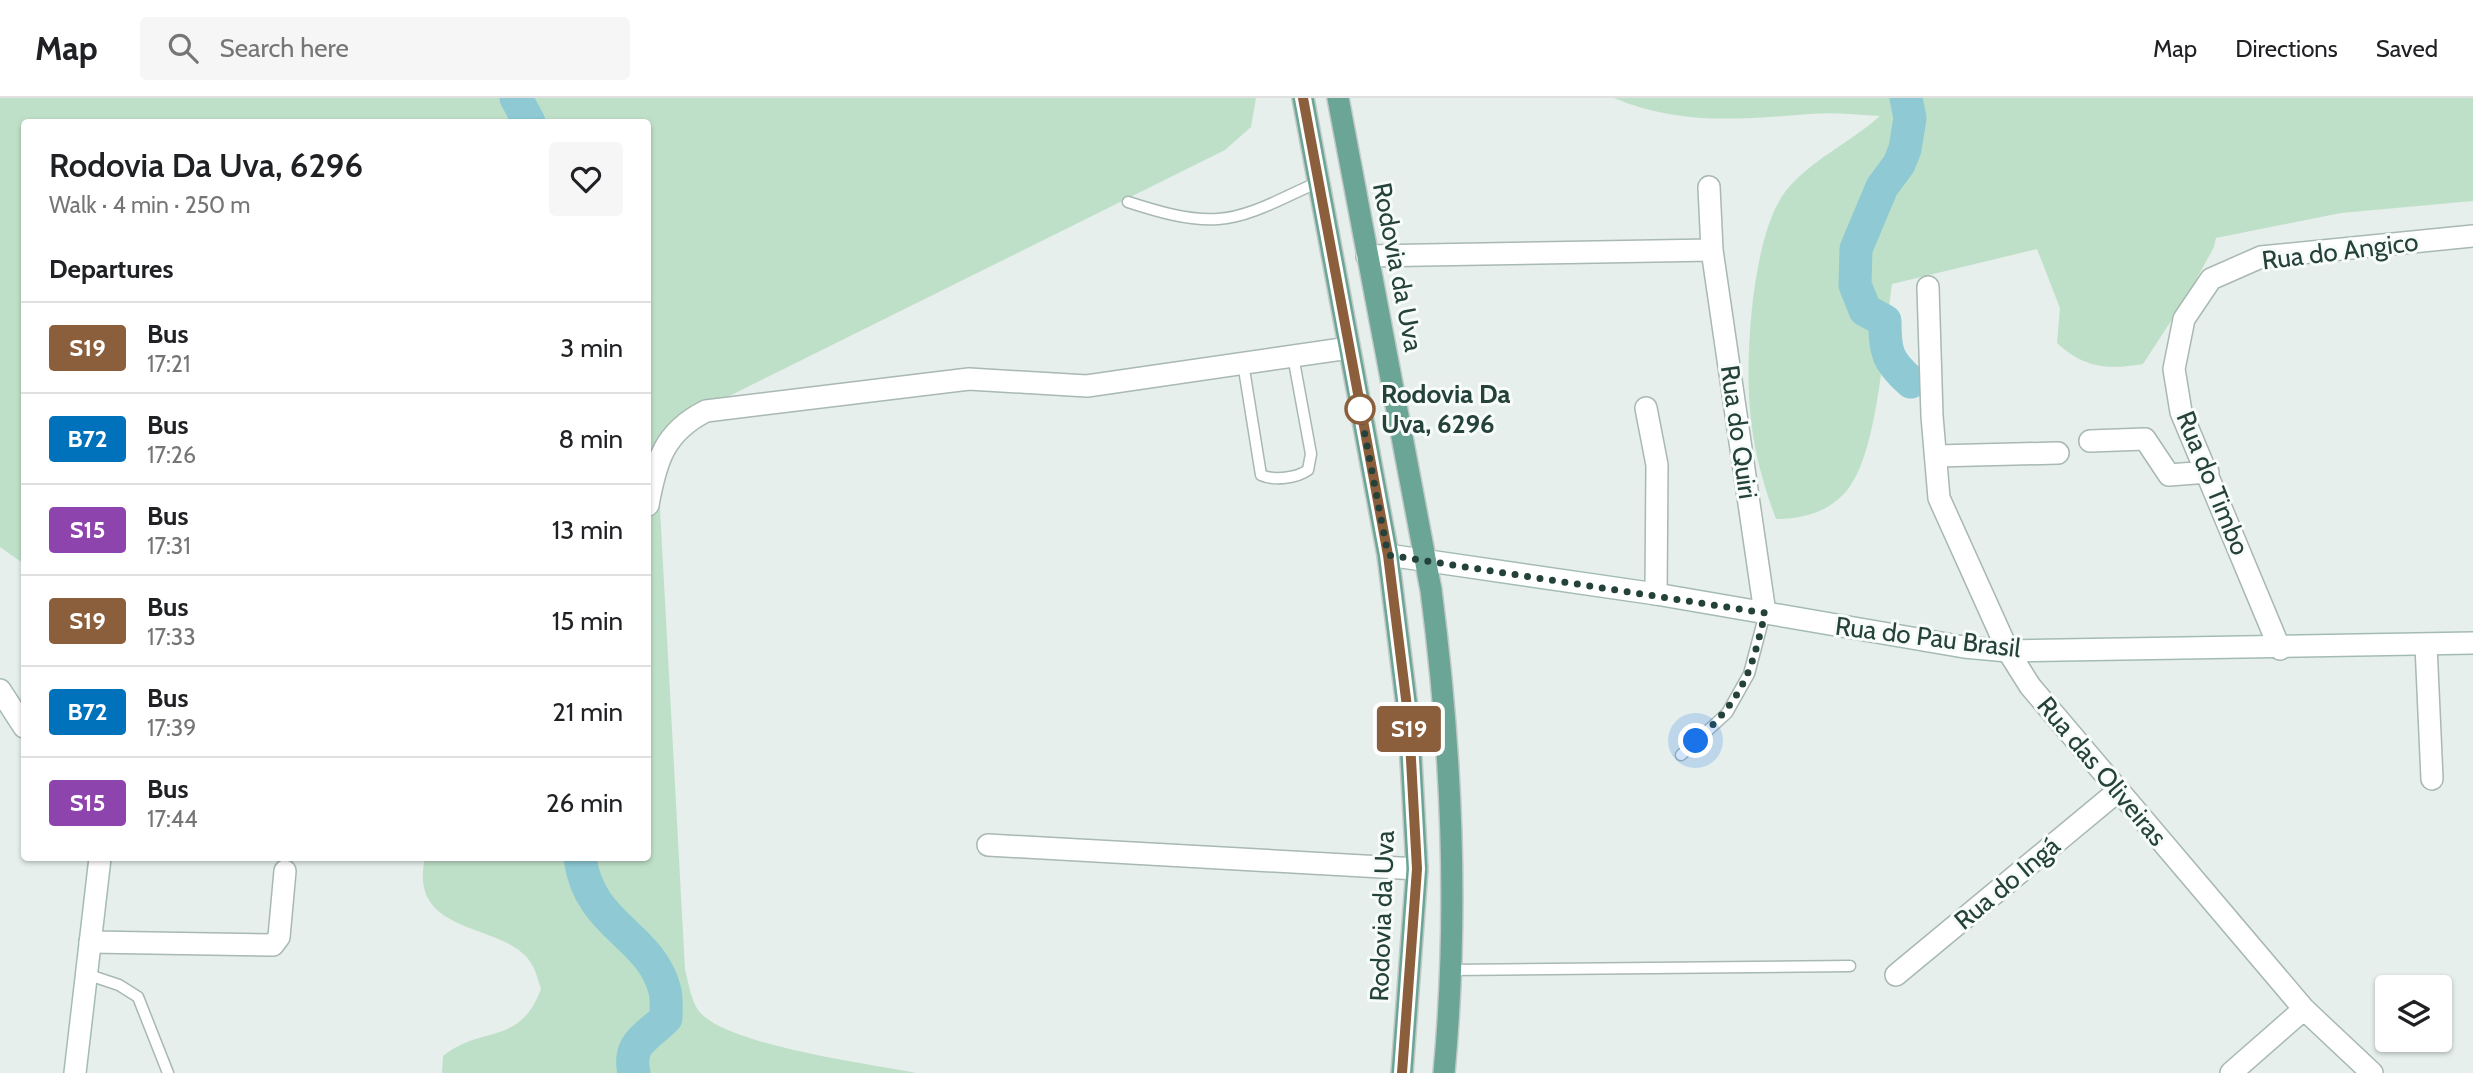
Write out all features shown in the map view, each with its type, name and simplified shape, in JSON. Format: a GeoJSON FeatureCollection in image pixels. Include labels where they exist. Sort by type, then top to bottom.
{"type":"FeatureCollection","features":[{"type":"Feature","properties":{"kind":"main road","name":"Rodovia da Uva"},"geometry":{"type":"LineString","coordinates":[[1303,98],[1388,555],[1409,723],[1417,869],[1402,1073]]}},
{"type":"Feature","properties":{"kind":"main road","name":"Rodovia da Uva"},"geometry":{"type":"LineString","coordinates":[[1338,98],[1441,669],[1450,782],[1451,970],[1444,1073]]}},
{"type":"Feature","properties":{"kind":"street","name":"Rua do Quiri"},"geometry":{"type":"LineString","coordinates":[[1709,187],[1713,250],[1765,613]]}},
{"type":"Feature","properties":{"kind":"street","name":"Rua do Angico"},"geometry":{"type":"LineString","coordinates":[[2211,279],[2261,257],[2473,236]]}},
{"type":"Feature","properties":{"kind":"street"},"geometry":{"type":"LineString","coordinates":[[1367,256],[1713,250]]}},
{"type":"Feature","properties":{"kind":"street","name":"Rua do Timbo"},"geometry":{"type":"LineString","coordinates":[[2211,279],[2184,319],[2174,369],[2181,412],[2280,649]]}},
{"type":"Feature","properties":{"kind":"street","name":"Rua das Oliveiras"},"geometry":{"type":"LineString","coordinates":[[1928,287],[1939,498],[2008,651],[2030,686],[2304,1009],[2372,1073]]}},
{"type":"Feature","properties":{"kind":"street"},"geometry":{"type":"LineString","coordinates":[[651,493],[663,447],[685,421],[706,411],[969,379],[1087,386],[1349,348]]}},
{"type":"Feature","properties":{"kind":"street"},"geometry":{"type":"LineString","coordinates":[[1646,408],[1657,466],[1656,594]]}},
{"type":"Feature","properties":{"kind":"street"},"geometry":{"type":"LineString","coordinates":[[2090,441],[2145,439],[2169,475],[2208,472]]}},
{"type":"Feature","properties":{"kind":"street"},"geometry":{"type":"LineString","coordinates":[[1936,456],[2058,453]]}},
{"type":"Feature","properties":{"kind":"street","name":"Rua do Pau Brasil"},"geometry":{"type":"LineString","coordinates":[[1388,555],[1656,594],[1964,647],[2008,651],[2280,649],[2473,643]]}},
{"type":"Feature","properties":{"kind":"street"},"geometry":{"type":"LineString","coordinates":[[2426,645],[2432,779]]}},
{"type":"Feature","properties":{"kind":"street"},"geometry":{"type":"LineString","coordinates":[[0,690],[21,722]]}},
{"type":"Feature","properties":{"kind":"street","name":"Rua do Ingá"},"geometry":{"type":"LineString","coordinates":[[1896,975],[2118,791]]}},
{"type":"Feature","properties":{"kind":"street"},"geometry":{"type":"LineString","coordinates":[[988,845],[1417,869]]}},
{"type":"Feature","properties":{"kind":"street"},"geometry":{"type":"LineString","coordinates":[[75,1073],[100,861]]}},
{"type":"Feature","properties":{"kind":"street"},"geometry":{"type":"LineString","coordinates":[[90,942],[273,945],[279,937],[285,871]]}},
{"type":"Feature","properties":{"kind":"street"},"geometry":{"type":"LineString","coordinates":[[2231,1073],[2304,1009]]}},
{"type":"Feature","properties":{"kind":"lane"},"geometry":{"type":"LineString","coordinates":[[1128,202],[1167,214],[1217,219],[1247,214],[1319,182]]}},
{"type":"Feature","properties":{"kind":"lane"},"geometry":{"type":"LineString","coordinates":[[1243,363],[1261,475],[1268,478],[1301,475],[1308,470],[1311,454],[1293,356]]}},
{"type":"Feature","properties":{"kind":"lane"},"geometry":{"type":"LineString","coordinates":[[1681,755],[1727,713],[1749,674],[1765,613]]}},
{"type":"Feature","properties":{"kind":"lane"},"geometry":{"type":"LineString","coordinates":[[1451,970],[1850,966]]}},
{"type":"Feature","properties":{"kind":"lane"},"geometry":{"type":"LineString","coordinates":[[86,974],[119,985],[138,997],[169,1073]]}},
{"type":"Feature","properties":{"kind":"green space"},"geometry":{"type":"Polygon","coordinates":[[[0,98],[1256,98],[1251,127],[1225,150],[691,415],[658,472],[685,969],[693,1001],[698,1010],[713,1022],[766,1043],[916,1073],[442,1073],[443,1056],[472,1040],[511,1027],[532,1007],[541,989],[533,966],[518,950],[501,940],[462,925],[444,915],[430,902],[423,884],[425,861],[651,861],[651,119],[21,119],[21,562],[0,547],[0,98]]]}},
{"type":"Feature","properties":{"kind":"green space"},"geometry":{"type":"Polygon","coordinates":[[[1614,98],[2473,98],[2473,201],[2341,213],[2216,238],[2214,247],[2186,298],[2143,364],[2118,367],[2097,365],[2077,358],[2057,343],[2060,308],[2037,249],[1892,284],[1879,391],[1867,448],[1858,471],[1841,497],[1824,509],[1806,516],[1776,519],[1756,452],[1749,387],[1753,297],[1765,237],[1774,212],[1785,192],[1795,181],[1880,116],[1827,113],[1736,119],[1687,117],[1639,107],[1614,98]]]}},
{"type":"Feature","properties":{"kind":"waterway"},"geometry":{"type":"LineString","coordinates":[[516,98],[527,119]]}},
{"type":"Feature","properties":{"kind":"waterway"},"geometry":{"type":"LineString","coordinates":[[1906,98],[1910,118],[1905,149],[1899,164],[1882,187],[1856,249],[1855,285],[1865,310],[1885,321],[1889,355],[1911,382]]}},
{"type":"Feature","properties":{"kind":"waterway"},"geometry":{"type":"LineString","coordinates":[[581,861],[595,900],[647,956],[658,972],[665,991],[666,1018],[636,1047],[634,1073]]}},
{"type":"Feature","properties":{"kind":"bus line","name":"S19"},"geometry":{"type":"LineString","coordinates":[[1303,98],[1388,555],[1409,723],[1417,869],[1402,1073]]}},
{"type":"Feature","properties":{"kind":"place","name":"Rodovia Da Uva, 6296"},"geometry":{"type":"Point","coordinates":[1360,409]}},
{"type":"Feature","properties":{"kind":"route"},"geometry":{"type":"LineString","coordinates":[[1360,409],[1388,555],[1656,594],[1765,613],[1749,674],[1727,713],[1696,741]]}}]}
